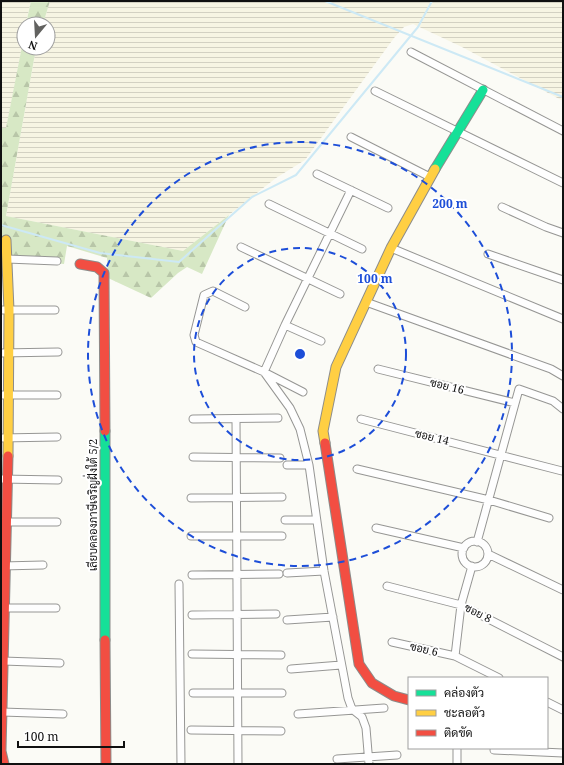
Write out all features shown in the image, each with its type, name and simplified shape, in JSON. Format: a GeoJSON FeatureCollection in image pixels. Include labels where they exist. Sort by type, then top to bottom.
{"type":"FeatureCollection","features":[{"type":"Feature","properties":{"kind":"street"},"geometry":{"type":"LineString","coordinates":[[411,52],[563,131]]}},
{"type":"Feature","properties":{"kind":"street"},"geometry":{"type":"LineString","coordinates":[[408,700],[394,696],[372,683],[359,664],[323,431],[336,367],[391,248],[430,177],[483,90]]}},
{"type":"Feature","properties":{"kind":"street"},"geometry":{"type":"LineString","coordinates":[[375,91],[563,183]]}},
{"type":"Feature","properties":{"kind":"street"},"geometry":{"type":"LineString","coordinates":[[351,137],[430,177]]}},
{"type":"Feature","properties":{"kind":"street"},"geometry":{"type":"LineString","coordinates":[[317,174],[388,208]]}},
{"type":"Feature","properties":{"kind":"street"},"geometry":{"type":"LineString","coordinates":[[264,372],[350,190]]}},
{"type":"Feature","properties":{"kind":"street"},"geometry":{"type":"LineString","coordinates":[[269,204],[362,249]]}},
{"type":"Feature","properties":{"kind":"street"},"geometry":{"type":"LineString","coordinates":[[502,207],[563,233]]}},
{"type":"Feature","properties":{"kind":"street"},"geometry":{"type":"LineString","coordinates":[[6,240],[1,752],[2,764],[11,764]]}},
{"type":"Feature","properties":{"kind":"street"},"geometry":{"type":"LineString","coordinates":[[241,247],[340,294]]}},
{"type":"Feature","properties":{"kind":"street"},"geometry":{"type":"LineString","coordinates":[[391,248],[563,319]]}},
{"type":"Feature","properties":{"kind":"street"},"geometry":{"type":"LineString","coordinates":[[488,254],[563,280]]}},
{"type":"Feature","properties":{"kind":"street"},"geometry":{"type":"LineString","coordinates":[[7,259],[57,260]]}},
{"type":"Feature","properties":{"kind":"street","name":"เลียบคลองภาษีเจริญฝั่งใต้ 5/2"},"geometry":{"type":"LineString","coordinates":[[80,264],[97,267],[104,273],[106,764]]}},
{"type":"Feature","properties":{"kind":"street"},"geometry":{"type":"LineString","coordinates":[[245,307],[213,291],[208,292],[204,295],[194,335],[196,342],[264,372],[303,392]]}},
{"type":"Feature","properties":{"kind":"street"},"geometry":{"type":"LineString","coordinates":[[366,302],[551,369],[563,376]]}},
{"type":"Feature","properties":{"kind":"street"},"geometry":{"type":"LineString","coordinates":[[5,310],[55,310]]}},
{"type":"Feature","properties":{"kind":"street"},"geometry":{"type":"LineString","coordinates":[[285,326],[321,341]]}},
{"type":"Feature","properties":{"kind":"street"},"geometry":{"type":"LineString","coordinates":[[5,353],[58,352]]}},
{"type":"Feature","properties":{"kind":"street","name":"ซอย 16"},"geometry":{"type":"LineString","coordinates":[[378,369],[515,403]]}},
{"type":"Feature","properties":{"kind":"street"},"geometry":{"type":"LineString","coordinates":[[264,372],[290,408],[300,429],[309,465],[324,571],[341,666],[352,710],[362,716],[366,728],[369,760]]}},
{"type":"Feature","properties":{"kind":"street"},"geometry":{"type":"LineString","coordinates":[[477,542],[519,389],[553,402],[563,408]]}},
{"type":"Feature","properties":{"kind":"street"},"geometry":{"type":"LineString","coordinates":[[4,395],[57,395]]}},
{"type":"Feature","properties":{"kind":"street"},"geometry":{"type":"LineString","coordinates":[[193,419],[278,418]]}},
{"type":"Feature","properties":{"kind":"street"},"geometry":{"type":"LineString","coordinates":[[236,419],[238,764]]}},
{"type":"Feature","properties":{"kind":"street","name":"ซอย 14"},"geometry":{"type":"LineString","coordinates":[[361,419],[502,454],[562,471]]}},
{"type":"Feature","properties":{"kind":"street"},"geometry":{"type":"LineString","coordinates":[[4,438],[57,437]]}},
{"type":"Feature","properties":{"kind":"street"},"geometry":{"type":"LineString","coordinates":[[193,457],[280,458]]}},
{"type":"Feature","properties":{"kind":"street"},"geometry":{"type":"LineString","coordinates":[[286,465],[309,465]]}},
{"type":"Feature","properties":{"kind":"street"},"geometry":{"type":"LineString","coordinates":[[357,469],[489,500],[549,518]]}},
{"type":"Feature","properties":{"kind":"street"},"geometry":{"type":"LineString","coordinates":[[4,479],[58,480]]}},
{"type":"Feature","properties":{"kind":"street"},"geometry":{"type":"LineString","coordinates":[[191,498],[237,496],[282,497]]}},
{"type":"Feature","properties":{"kind":"street"},"geometry":{"type":"LineString","coordinates":[[285,520],[316,520]]}},
{"type":"Feature","properties":{"kind":"street"},"geometry":{"type":"LineString","coordinates":[[4,522],[57,522]]}},
{"type":"Feature","properties":{"kind":"street"},"geometry":{"type":"LineString","coordinates":[[376,528],[464,548]]}},
{"type":"Feature","properties":{"kind":"street"},"geometry":{"type":"LineString","coordinates":[[191,536],[282,536]]}},
{"type":"Feature","properties":{"kind":"street"},"geometry":{"type":"LineString","coordinates":[[477,542],[486,547],[488,554],[485,563],[477,567],[468,564],[463,557],[464,548],[468,544],[477,542]]}},
{"type":"Feature","properties":{"kind":"street"},"geometry":{"type":"LineString","coordinates":[[488,554],[563,590]]}},
{"type":"Feature","properties":{"kind":"street"},"geometry":{"type":"LineString","coordinates":[[3,566],[44,565]]}},
{"type":"Feature","properties":{"kind":"street"},"geometry":{"type":"LineString","coordinates":[[455,656],[461,605],[472,566]]}},
{"type":"Feature","properties":{"kind":"street"},"geometry":{"type":"LineString","coordinates":[[192,575],[237,576],[324,571]]}},
{"type":"Feature","properties":{"kind":"street"},"geometry":{"type":"LineString","coordinates":[[179,584],[181,764]]}},
{"type":"Feature","properties":{"kind":"street","name":"ซอย 8"},"geometry":{"type":"LineString","coordinates":[[387,586],[461,605],[563,657]]}},
{"type":"Feature","properties":{"kind":"street"},"geometry":{"type":"LineString","coordinates":[[3,608],[56,608]]}},
{"type":"Feature","properties":{"kind":"street"},"geometry":{"type":"LineString","coordinates":[[192,615],[276,614]]}},
{"type":"Feature","properties":{"kind":"street"},"geometry":{"type":"LineString","coordinates":[[286,620],[333,617]]}},
{"type":"Feature","properties":{"kind":"street","name":"ซอย 6"},"geometry":{"type":"LineString","coordinates":[[392,642],[455,656],[497,677]]}},
{"type":"Feature","properties":{"kind":"street"},"geometry":{"type":"LineString","coordinates":[[192,654],[238,653],[281,655]]}},
{"type":"Feature","properties":{"kind":"street"},"geometry":{"type":"LineString","coordinates":[[2,661],[60,662]]}},
{"type":"Feature","properties":{"kind":"street"},"geometry":{"type":"LineString","coordinates":[[291,669],[341,666]]}},
{"type":"Feature","properties":{"kind":"street"},"geometry":{"type":"LineString","coordinates":[[193,693],[282,693]]}},
{"type":"Feature","properties":{"kind":"street"},"geometry":{"type":"LineString","coordinates":[[548,702],[563,710]]}},
{"type":"Feature","properties":{"kind":"street"},"geometry":{"type":"LineString","coordinates":[[298,714],[384,708]]}},
{"type":"Feature","properties":{"kind":"street"},"geometry":{"type":"LineString","coordinates":[[2,712],[63,714]]}},
{"type":"Feature","properties":{"kind":"street"},"geometry":{"type":"LineString","coordinates":[[191,730],[281,731]]}},
{"type":"Feature","properties":{"kind":"street"},"geometry":{"type":"LineString","coordinates":[[457,749],[457,764]]}},
{"type":"Feature","properties":{"kind":"street"},"geometry":{"type":"LineString","coordinates":[[494,750],[563,753]]}},
{"type":"Feature","properties":{"kind":"street"},"geometry":{"type":"LineString","coordinates":[[337,759],[369,760],[397,755]]}},
{"type":"Feature","properties":{"kind":"shaded area"},"geometry":{"type":"Polygon","coordinates":[[[1,1],[31,1],[28,16],[16,16],[16,56],[20,56],[6,129],[1,128],[1,1]]]}},
{"type":"Feature","properties":{"kind":"shaded area"},"geometry":{"type":"Polygon","coordinates":[[[50,1],[563,1],[563,101],[462,47],[413,24],[404,27],[394,38],[305,160],[276,178],[183,251],[6,216],[35,56],[56,56],[56,16],[45,16],[50,1]]]}},
{"type":"Feature","properties":{"kind":"green space"},"geometry":{"type":"Polygon","coordinates":[[[31,1],[50,1],[45,16],[28,16],[31,1]]]}},
{"type":"Feature","properties":{"kind":"green space"},"geometry":{"type":"Polygon","coordinates":[[[20,56],[35,56],[6,216],[183,251],[229,215],[202,274],[187,267],[178,273],[151,298],[108,278],[107,258],[67,246],[64,264],[1,258],[1,128],[6,128],[20,56]]]}},
{"type":"Feature","properties":{"kind":"waterway"},"geometry":{"type":"LineString","coordinates":[[325,1],[563,97]]}},
{"type":"Feature","properties":{"kind":"waterway"},"geometry":{"type":"LineString","coordinates":[[1,225],[100,253],[179,262],[252,197],[296,175],[418,27],[432,1]]}},
{"type":"Feature","properties":{"kind":"traffic: fast"},"geometry":{"type":"LineString","coordinates":[[435,169],[483,90]]}},
{"type":"Feature","properties":{"kind":"traffic: fast"},"geometry":{"type":"LineString","coordinates":[[105,431],[105,640]]}},
{"type":"Feature","properties":{"kind":"traffic: slow"},"geometry":{"type":"LineString","coordinates":[[325,443],[323,431],[336,367],[391,248],[435,169]]}},
{"type":"Feature","properties":{"kind":"traffic: slow"},"geometry":{"type":"LineString","coordinates":[[6,240],[9,310],[8,456]]}},
{"type":"Feature","properties":{"kind":"traffic: jam"},"geometry":{"type":"LineString","coordinates":[[80,264],[97,267],[104,273],[105,431]]}},
{"type":"Feature","properties":{"kind":"traffic: jam"},"geometry":{"type":"LineString","coordinates":[[325,443],[359,664],[372,683],[394,696],[408,700]]}},
{"type":"Feature","properties":{"kind":"traffic: jam"},"geometry":{"type":"LineString","coordinates":[[1,764],[4,764],[1,751],[8,456]]}},
{"type":"Feature","properties":{"kind":"traffic: jam"},"geometry":{"type":"LineString","coordinates":[[105,640],[106,764]]}}]}
